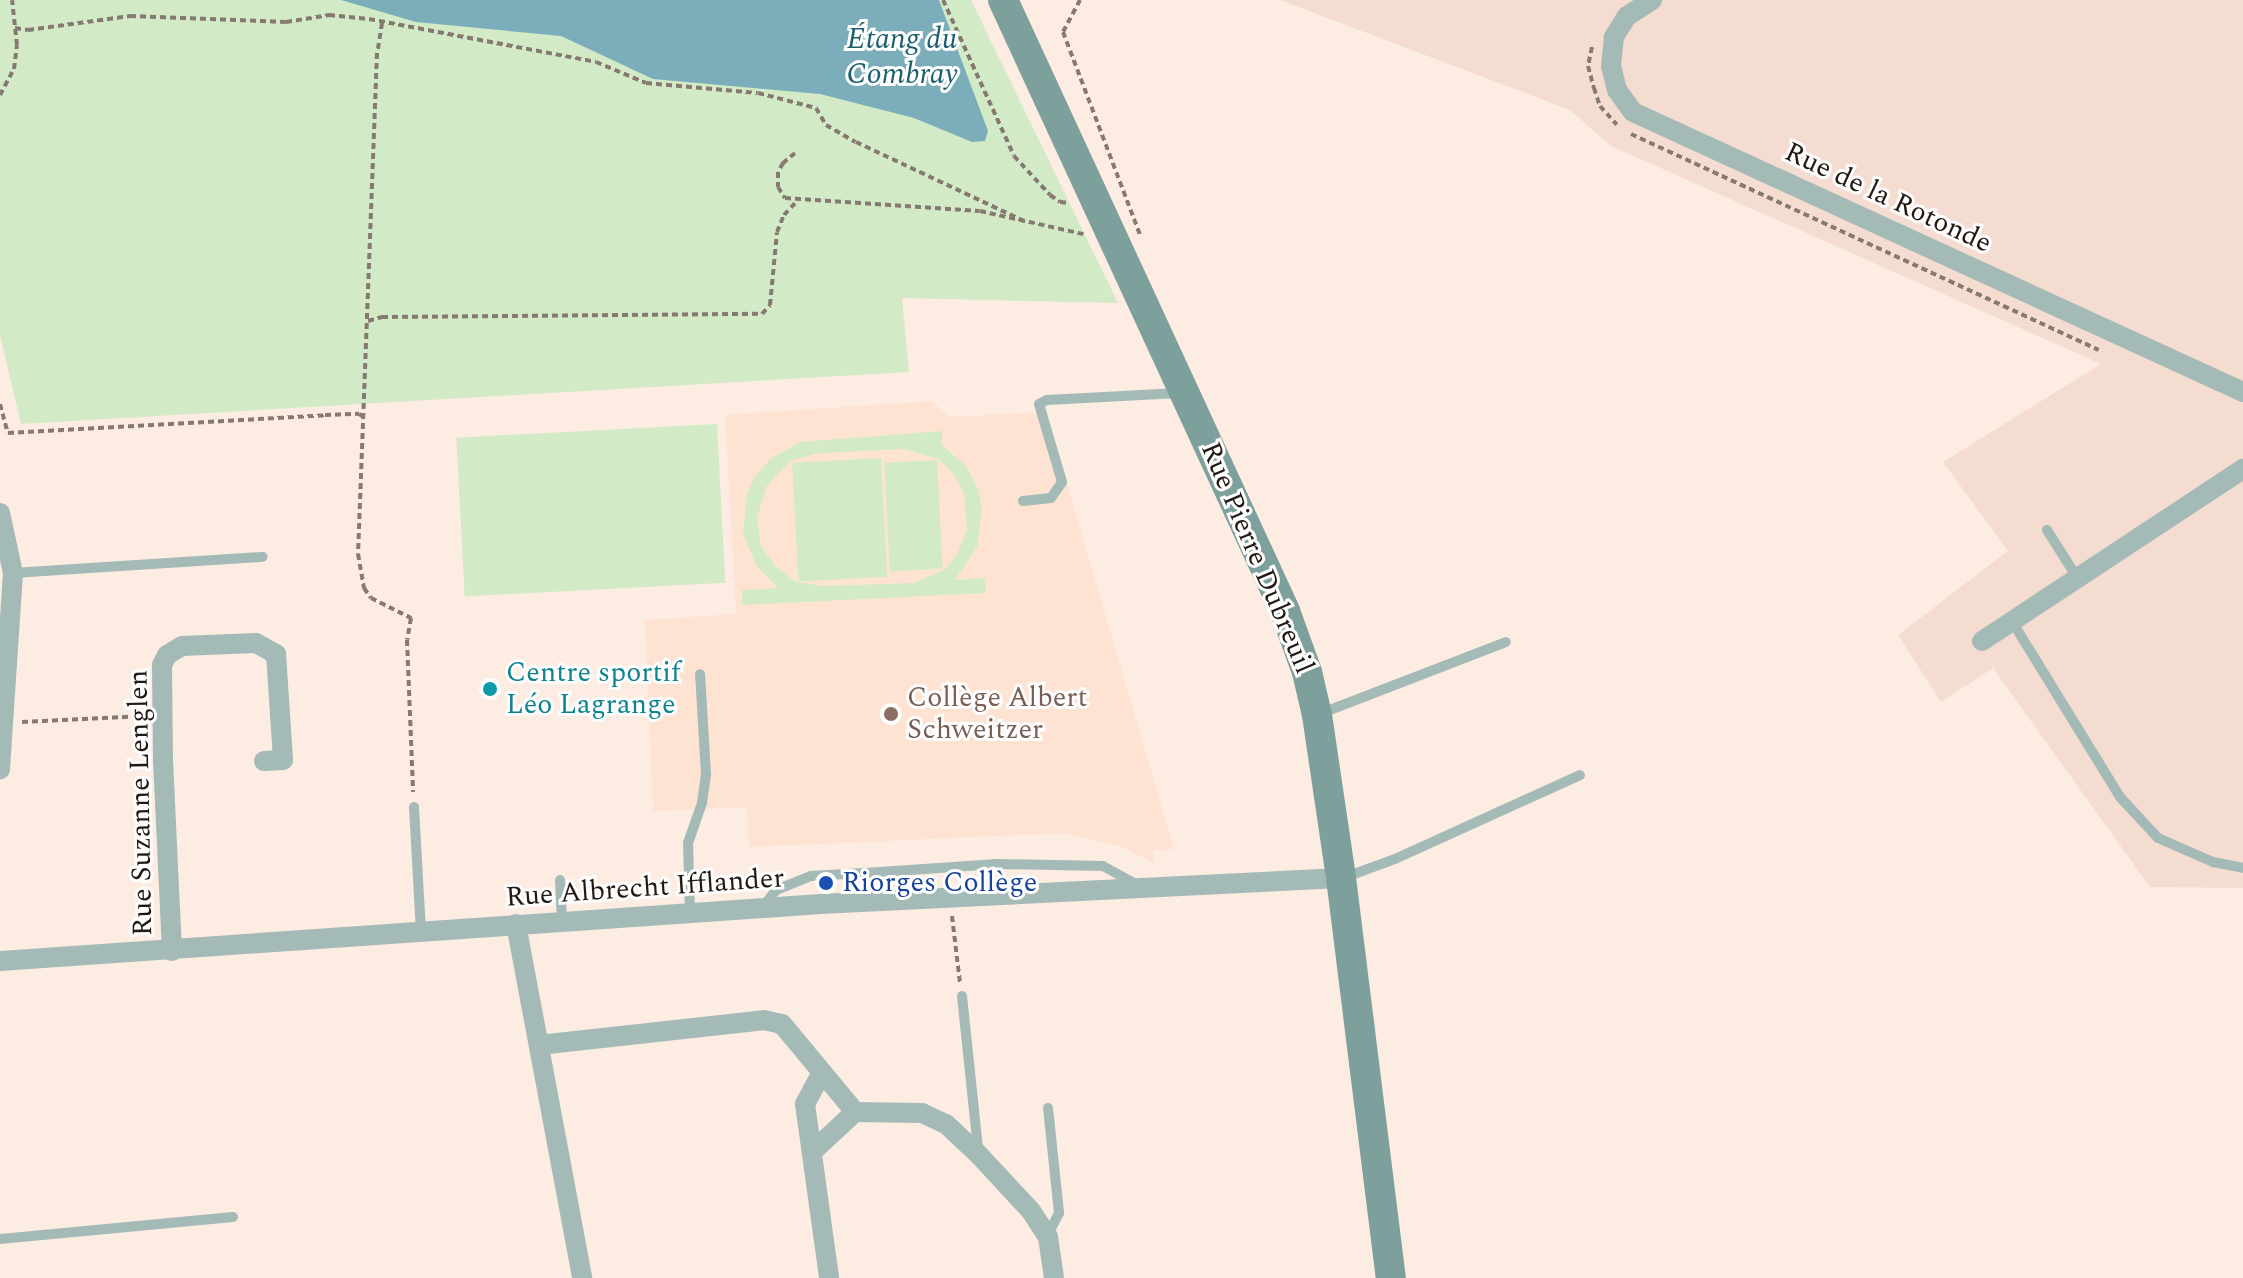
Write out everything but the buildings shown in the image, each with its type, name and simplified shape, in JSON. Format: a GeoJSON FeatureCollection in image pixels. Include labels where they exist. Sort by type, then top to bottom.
{"type":"FeatureCollection","features":[{"type":"Feature","properties":{"kind":"street","name":"Rue de la Rotonde"},"geometry":{"type":"LineString","coordinates":[[1652,0],[1627,16],[1614,37],[1611,66],[1617,90],[1633,112],[2243,392]]}},
{"type":"Feature","properties":{"kind":"street","name":"Rue Pierre Dubreuil"},"geometry":{"type":"LineString","coordinates":[[1007,6],[1096,206],[1127,240],[1185,392],[1293,630],[1317,715],[1341,878],[1391,1278]]}},
{"type":"Feature","properties":{"kind":"street"},"geometry":{"type":"LineString","coordinates":[[1982,641],[2243,469]]}},
{"type":"Feature","properties":{"kind":"street"},"geometry":{"type":"LineString","coordinates":[[0,513],[13,573],[0,770]]}},
{"type":"Feature","properties":{"kind":"street","name":"Rue Suzanne Lenglen"},"geometry":{"type":"LineString","coordinates":[[172,951],[162,665],[167,655],[182,646],[256,643],[268,647],[280,665],[283,760],[264,761]]}},
{"type":"Feature","properties":{"kind":"street","name":"Rue Albrecht Ifflander"},"geometry":{"type":"LineString","coordinates":[[0,961],[690,913],[1139,886],[1341,878]]}},
{"type":"Feature","properties":{"kind":"street"},"geometry":{"type":"LineString","coordinates":[[516,924],[582,1278]]}},
{"type":"Feature","properties":{"kind":"street"},"geometry":{"type":"LineString","coordinates":[[539,1045],[764,1020],[790,1031],[821,1074],[855,1112]]}},
{"type":"Feature","properties":{"kind":"street"},"geometry":{"type":"LineString","coordinates":[[821,1074],[805,1104],[829,1278]]}},
{"type":"Feature","properties":{"kind":"street"},"geometry":{"type":"LineString","coordinates":[[812,1152],[855,1112],[922,1113],[946,1124],[1031,1211],[1048,1237],[1054,1278]]}},
{"type":"Feature","properties":{"kind":"lane"},"geometry":{"type":"LineString","coordinates":[[1023,501],[1051,498],[1062,482],[1039,404],[1047,400],[1185,392]]}},
{"type":"Feature","properties":{"kind":"lane"},"geometry":{"type":"LineString","coordinates":[[2047,530],[2078,579]]}},
{"type":"Feature","properties":{"kind":"lane"},"geometry":{"type":"LineString","coordinates":[[13,573],[262,557]]}},
{"type":"Feature","properties":{"kind":"lane"},"geometry":{"type":"LineString","coordinates":[[2013,623],[2129,807],[2158,838],[2213,862],[2243,868]]}},
{"type":"Feature","properties":{"kind":"lane"},"geometry":{"type":"LineString","coordinates":[[1317,715],[1506,642]]}},
{"type":"Feature","properties":{"kind":"lane"},"geometry":{"type":"LineString","coordinates":[[690,913],[688,843],[702,803],[706,774],[700,674]]}},
{"type":"Feature","properties":{"kind":"lane"},"geometry":{"type":"LineString","coordinates":[[1341,878],[1395,859],[1580,775]]}},
{"type":"Feature","properties":{"kind":"lane"},"geometry":{"type":"LineString","coordinates":[[414,807],[421,931]]}},
{"type":"Feature","properties":{"kind":"lane"},"geometry":{"type":"LineString","coordinates":[[762,909],[776,890],[811,876],[997,864],[1103,866],[1139,886]]}},
{"type":"Feature","properties":{"kind":"lane"},"geometry":{"type":"LineString","coordinates":[[560,880],[562,921]]}},
{"type":"Feature","properties":{"kind":"lane"},"geometry":{"type":"LineString","coordinates":[[962,996],[979,1155]]}},
{"type":"Feature","properties":{"kind":"lane"},"geometry":{"type":"LineString","coordinates":[[1048,1108],[1059,1213],[1048,1237]]}},
{"type":"Feature","properties":{"kind":"lane"},"geometry":{"type":"LineString","coordinates":[[0,1239],[233,1217]]}},
{"type":"Feature","properties":{"kind":"path"},"geometry":{"type":"LineString","coordinates":[[0,95],[14,69],[12,0]]}},
{"type":"Feature","properties":{"kind":"path"},"geometry":{"type":"LineString","coordinates":[[943,0],[1014,156],[1060,202],[1096,206]]}},
{"type":"Feature","properties":{"kind":"path"},"geometry":{"type":"LineString","coordinates":[[795,153],[783,163],[778,187],[785,198],[980,211],[1127,240],[1063,32],[1080,0]]}},
{"type":"Feature","properties":{"kind":"path"},"geometry":{"type":"LineString","coordinates":[[15,28],[28,30],[130,16],[286,22],[329,15],[596,62],[646,83],[758,93],[816,108],[826,125],[856,142],[1024,221]]}},
{"type":"Feature","properties":{"kind":"path"},"geometry":{"type":"LineString","coordinates":[[382,23],[377,53],[358,554],[364,588],[371,598],[411,618],[407,640],[414,807]]}},
{"type":"Feature","properties":{"kind":"path"},"geometry":{"type":"LineString","coordinates":[[368,321],[382,317],[743,317],[762,314],[770,305],[777,232],[784,215],[797,201]]}},
{"type":"Feature","properties":{"kind":"path"},"geometry":{"type":"LineString","coordinates":[[0,404],[8,433],[325,415],[359,414],[364,417]]}},
{"type":"Feature","properties":{"kind":"path"},"geometry":{"type":"LineString","coordinates":[[3,723],[163,715]]}},
{"type":"Feature","properties":{"kind":"path"},"geometry":{"type":"LineString","coordinates":[[950,898],[962,996]]}},
{"type":"Feature","properties":{"kind":"shaded area"},"geometry":{"type":"Polygon","coordinates":[[[1280,0],[2243,0],[2243,888],[2150,887],[1993,668],[1941,702],[1898,635],[2008,551],[1943,462],[2101,364],[1611,146],[1570,110],[1280,0]]]}},
{"type":"Feature","properties":{"kind":"shaded area","name":"Collège Albert Schweitzer"},"geometry":{"type":"Polygon","coordinates":[[[932,401],[949,417],[1046,412],[1174,849],[1154,850],[1154,863],[1123,847],[1064,833],[749,847],[747,807],[653,811],[645,620],[736,614],[725,415],[932,401]]]}},
{"type":"Feature","properties":{"kind":"green space"},"geometry":{"type":"Polygon","coordinates":[[[0,0],[971,0],[1118,303],[902,298],[909,372],[21,424],[0,335],[0,0]]]}},
{"type":"Feature","properties":{"kind":"green space"},"geometry":{"type":"Polygon","coordinates":[[[717,424],[725,583],[465,596],[456,438],[717,424]]]}},
{"type":"Feature","properties":{"kind":"green space"},"geometry":{"type":"Polygon","coordinates":[[[942,431],[942,445],[966,466],[978,489],[982,508],[977,547],[955,580],[985,578],[986,593],[742,605],[742,590],[778,588],[757,567],[743,534],[747,494],[754,478],[770,459],[800,442],[942,431]],[[904,449],[819,453],[790,461],[767,486],[757,518],[761,546],[776,567],[796,582],[823,586],[914,583],[944,570],[957,555],[967,530],[964,494],[954,474],[938,459],[904,449]]]}},
{"type":"Feature","properties":{"kind":"green space"},"geometry":{"type":"Polygon","coordinates":[[[881,458],[887,577],[798,581],[792,463],[881,458]]]}},
{"type":"Feature","properties":{"kind":"green space"},"geometry":{"type":"Polygon","coordinates":[[[937,460],[943,569],[890,572],[884,463],[937,460]]]}},
{"type":"Feature","properties":{"kind":"water","name":"Étang du Combray"},"geometry":{"type":"Polygon","coordinates":[[[341,0],[939,0],[988,131],[985,141],[972,142],[914,118],[820,94],[653,79],[561,36],[416,22],[341,0]]]}},
{"type":"Feature","properties":{"kind":"place","name":"Centre sportif Léo Lagrange"},"geometry":{"type":"Point","coordinates":[490,689]}},
{"type":"Feature","properties":{"kind":"place","name":"Collège Albert Schweitzer"},"geometry":{"type":"Point","coordinates":[891,714]}},
{"type":"Feature","properties":{"kind":"place","name":"Riorges Collège"},"geometry":{"type":"Point","coordinates":[826,883]}}]}
